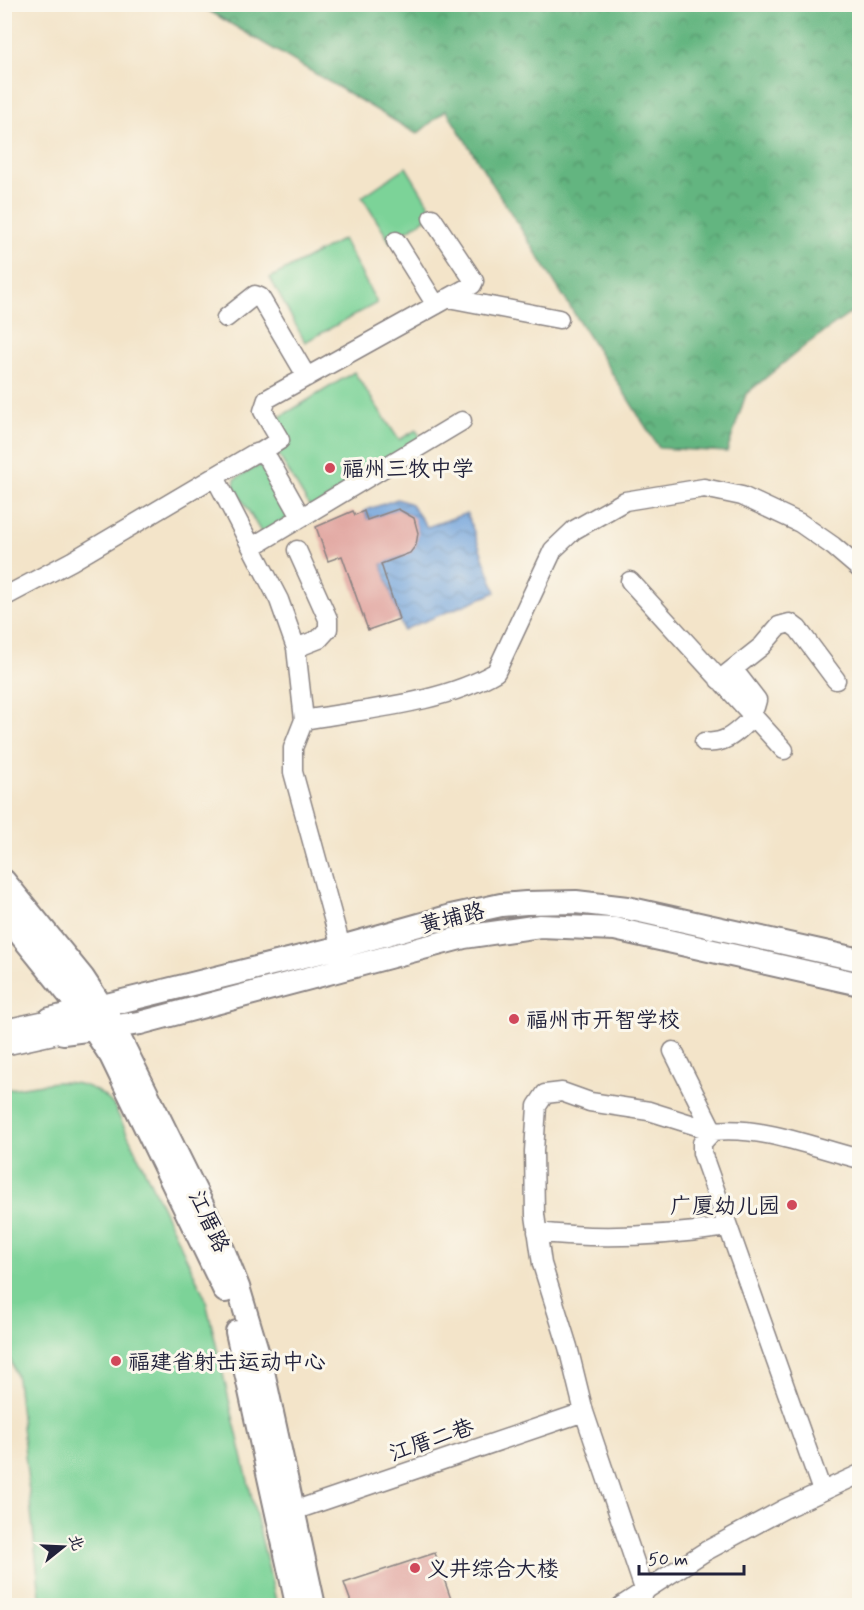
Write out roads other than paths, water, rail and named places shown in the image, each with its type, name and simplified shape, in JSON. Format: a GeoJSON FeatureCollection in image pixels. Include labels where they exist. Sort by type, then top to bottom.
{"type":"FeatureCollection","features":[{"type":"Feature","properties":{"kind":"main road","name":"江厝路"},"geometry":{"type":"LineString","coordinates":[[4,881],[83,978],[92,1009]]}},
{"type":"Feature","properties":{"kind":"main road","name":"黄埔路"},"geometry":{"type":"LineString","coordinates":[[56,1026],[92,1009],[492,907],[576,902],[650,913],[860,960]]}},
{"type":"Feature","properties":{"kind":"main road","name":"江厝路"},"geometry":{"type":"LineString","coordinates":[[4,914],[92,1009],[105,1029],[231,1267],[262,1367],[314,1605]]}},
{"type":"Feature","properties":{"kind":"main road","name":"黄埔路"},"geometry":{"type":"LineString","coordinates":[[56,1026],[105,1029],[140,1023],[464,937],[540,926],[615,929],[860,984]]}},
{"type":"Feature","properties":{"kind":"main road","name":"江厝路"},"geometry":{"type":"LineString","coordinates":[[105,1029],[111,1056],[199,1235],[231,1308],[298,1605]]}},
{"type":"Feature","properties":{"kind":"street"},"geometry":{"type":"LineString","coordinates":[[4,597],[253,453],[261,452],[280,440],[263,411],[267,399],[471,285],[474,281],[432,218]]}},
{"type":"Feature","properties":{"kind":"street"},"geometry":{"type":"LineString","coordinates":[[396,241],[442,301],[559,319]]}},
{"type":"Feature","properties":{"kind":"street"},"geometry":{"type":"LineString","coordinates":[[226,318],[246,300],[255,295],[261,297],[307,377]]}},
{"type":"Feature","properties":{"kind":"street"},"geometry":{"type":"LineString","coordinates":[[252,547],[462,421]]}},
{"type":"Feature","properties":{"kind":"street"},"geometry":{"type":"LineString","coordinates":[[261,452],[269,460],[301,517]]}},
{"type":"Feature","properties":{"kind":"street"},"geometry":{"type":"LineString","coordinates":[[215,477],[279,600],[296,648],[304,720],[293,748],[293,772],[341,947]]}},
{"type":"Feature","properties":{"kind":"street"},"geometry":{"type":"LineString","coordinates":[[304,720],[445,693],[496,672],[553,550],[574,530],[625,501],[704,488],[742,496],[800,523],[833,546],[860,569]]}},
{"type":"Feature","properties":{"kind":"street"},"geometry":{"type":"LineString","coordinates":[[296,648],[320,639],[328,629],[328,619],[297,550]]}},
{"type":"Feature","properties":{"kind":"street"},"geometry":{"type":"LineString","coordinates":[[630,581],[726,674],[751,715],[784,750]]}},
{"type":"Feature","properties":{"kind":"street"},"geometry":{"type":"LineString","coordinates":[[726,674],[762,646],[779,626],[790,623],[798,629],[836,680]]}},
{"type":"Feature","properties":{"kind":"street"},"geometry":{"type":"LineString","coordinates":[[704,742],[720,743],[727,740],[751,715]]}},
{"type":"Feature","properties":{"kind":"street"},"geometry":{"type":"LineString","coordinates":[[4,1029],[56,1026]]}},
{"type":"Feature","properties":{"kind":"street"},"geometry":{"type":"LineString","coordinates":[[4,1046],[56,1026]]}},
{"type":"Feature","properties":{"kind":"street"},"geometry":{"type":"LineString","coordinates":[[673,1052],[713,1131]]}},
{"type":"Feature","properties":{"kind":"street"},"geometry":{"type":"LineString","coordinates":[[645,1592],[584,1412],[568,1347],[542,1264],[537,1232],[537,1106],[545,1094],[562,1092],[590,1102],[649,1111],[713,1131],[732,1129],[782,1137],[860,1159]]}},
{"type":"Feature","properties":{"kind":"street"},"geometry":{"type":"LineString","coordinates":[[713,1131],[702,1143],[702,1153],[822,1491]]}},
{"type":"Feature","properties":{"kind":"street"},"geometry":{"type":"LineString","coordinates":[[537,1232],[573,1236],[641,1235],[728,1227]]}},
{"type":"Feature","properties":{"kind":"street","name":"江厝二巷"},"geometry":{"type":"LineString","coordinates":[[293,1511],[584,1412]]}},
{"type":"Feature","properties":{"kind":"street"},"geometry":{"type":"LineString","coordinates":[[621,1605],[645,1592],[706,1551],[860,1474]]}},
{"type":"Feature","properties":{"kind":"water"},"geometry":{"type":"Polygon","coordinates":[[[397,499],[411,504],[427,527],[467,513],[496,592],[403,630],[381,564],[405,555],[416,545],[416,528],[412,519],[398,509],[367,520],[364,511],[397,499]]]}},
{"type":"Feature","properties":{"kind":"place","name":"福州三牧中学"},"geometry":{"type":"Point","coordinates":[330,468]}},
{"type":"Feature","properties":{"kind":"place","name":"福州市开智学校"},"geometry":{"type":"Point","coordinates":[514,1019]}},
{"type":"Feature","properties":{"kind":"place","name":"广厦幼儿园"},"geometry":{"type":"Point","coordinates":[792,1205]}},
{"type":"Feature","properties":{"kind":"place","name":"福建省射击运动中心"},"geometry":{"type":"Point","coordinates":[116,1361]}},
{"type":"Feature","properties":{"kind":"place","name":"义井综合大楼"},"geometry":{"type":"Point","coordinates":[415,1568]}}]}
